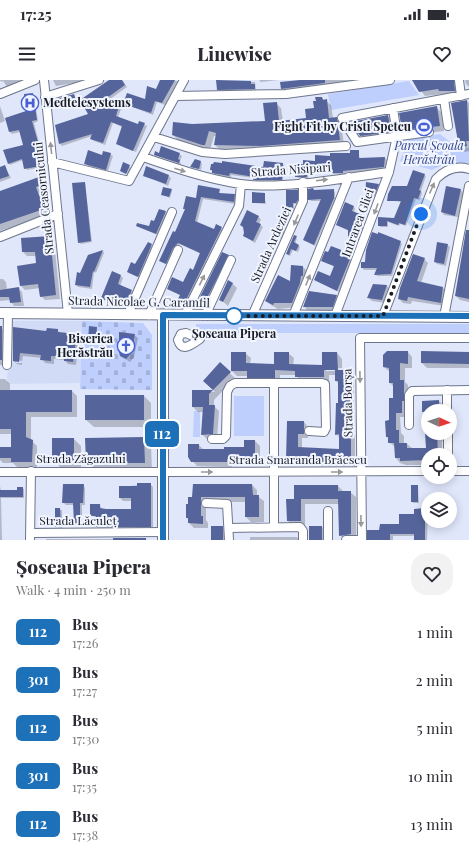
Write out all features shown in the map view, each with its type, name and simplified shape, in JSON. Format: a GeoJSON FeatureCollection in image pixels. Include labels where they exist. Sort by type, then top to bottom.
{"type":"FeatureCollection","features":[{"type":"Feature","properties":{"kind":"main road","name":"Strada Nicolae G. Caramfil"},"geometry":{"type":"LineString","coordinates":[[4,313],[205,316],[469,316]]}},
{"type":"Feature","properties":{"kind":"main road"},"geometry":{"type":"LineString","coordinates":[[165,537],[166,315]]}},
{"type":"Feature","properties":{"kind":"street"},"geometry":{"type":"LineString","coordinates":[[0,94],[35,80]]}},
{"type":"Feature","properties":{"kind":"street","name":"Strada Ceasornicului"},"geometry":{"type":"LineString","coordinates":[[44,80],[68,314]]}},
{"type":"Feature","properties":{"kind":"street"},"geometry":{"type":"LineString","coordinates":[[45,97],[98,80]]}},
{"type":"Feature","properties":{"kind":"street"},"geometry":{"type":"LineString","coordinates":[[52,162],[125,181],[131,178],[184,80]]}},
{"type":"Feature","properties":{"kind":"street"},"geometry":{"type":"LineString","coordinates":[[176,96],[286,94],[390,80]]}},
{"type":"Feature","properties":{"kind":"street"},"geometry":{"type":"LineString","coordinates":[[430,132],[357,142],[342,118],[465,95],[459,80]]}},
{"type":"Feature","properties":{"kind":"street"},"geometry":{"type":"LineString","coordinates":[[444,99],[448,126]]}},
{"type":"Feature","properties":{"kind":"street"},"geometry":{"type":"LineString","coordinates":[[393,108],[397,136]]}},
{"type":"Feature","properties":{"kind":"street","name":"Intrarea Gliei"},"geometry":{"type":"LineString","coordinates":[[335,316],[389,172],[397,136]]}},
{"type":"Feature","properties":{"kind":"street"},"geometry":{"type":"LineString","coordinates":[[154,137],[202,152],[225,154],[346,146]]}},
{"type":"Feature","properties":{"kind":"street","name":"Strada Nisipari"},"geometry":{"type":"LineString","coordinates":[[143,157],[183,171],[241,184],[270,185],[389,172]]}},
{"type":"Feature","properties":{"kind":"street"},"geometry":{"type":"LineString","coordinates":[[383,316],[436,179],[444,171],[454,168],[469,169]]}},
{"type":"Feature","properties":{"kind":"street","name":"Strada Nisipari"},"geometry":{"type":"LineString","coordinates":[[293,316],[349,177]]}},
{"type":"Feature","properties":{"kind":"street","name":"Strada Ardeziei"},"geometry":{"type":"LineString","coordinates":[[252,316],[303,201],[303,182]]}},
{"type":"Feature","properties":{"kind":"street"},"geometry":{"type":"LineString","coordinates":[[185,315],[239,206],[241,184]]}},
{"type":"Feature","properties":{"kind":"street"},"geometry":{"type":"LineString","coordinates":[[444,317],[469,186]]}},
{"type":"Feature","properties":{"kind":"street"},"geometry":{"type":"LineString","coordinates":[[128,314],[172,212]]}},
{"type":"Feature","properties":{"kind":"street"},"geometry":{"type":"LineString","coordinates":[[0,237],[58,214]]}},
{"type":"Feature","properties":{"kind":"street"},"geometry":{"type":"LineString","coordinates":[[149,314],[178,250]]}},
{"type":"Feature","properties":{"kind":"street"},"geometry":{"type":"LineString","coordinates":[[205,316],[231,260]]}},
{"type":"Feature","properties":{"kind":"street"},"geometry":{"type":"LineString","coordinates":[[4,313],[7,365]]}},
{"type":"Feature","properties":{"kind":"street","name":"Strada Borșa"},"geometry":{"type":"LineString","coordinates":[[362,540],[360,338],[469,338]]}},
{"type":"Feature","properties":{"kind":"street"},"geometry":{"type":"LineString","coordinates":[[212,439],[223,439],[227,432],[227,392],[230,386],[235,383],[325,384],[326,428],[324,432],[309,432]]}},
{"type":"Feature","properties":{"kind":"street"},"geometry":{"type":"LineString","coordinates":[[274,383],[274,527]]}},
{"type":"Feature","properties":{"kind":"street"},"geometry":{"type":"LineString","coordinates":[[447,390],[447,404]]}},
{"type":"Feature","properties":{"kind":"street"},"geometry":{"type":"LineString","coordinates":[[409,425],[410,392],[469,390]]}},
{"type":"Feature","properties":{"kind":"street","name":"Strada Lăculeț"},"geometry":{"type":"LineString","coordinates":[[31,471],[31,536],[165,537]]}},
{"type":"Feature","properties":{"kind":"street","name":"Strada Smaranda Brăescu"},"geometry":{"type":"LineString","coordinates":[[165,472],[421,471]]}},
{"type":"Feature","properties":{"kind":"street"},"geometry":{"type":"LineString","coordinates":[[457,471],[469,471]]}},
{"type":"Feature","properties":{"kind":"street","name":"Strada Zăgazului"},"geometry":{"type":"LineString","coordinates":[[0,472],[165,472]]}},
{"type":"Feature","properties":{"kind":"street"},"geometry":{"type":"LineString","coordinates":[[206,503],[227,504],[229,528],[228,540]]}},
{"type":"Feature","properties":{"kind":"street"},"geometry":{"type":"LineString","coordinates":[[328,511],[328,540]]}},
{"type":"Feature","properties":{"kind":"street"},"geometry":{"type":"LineString","coordinates":[[229,528],[302,528],[302,540]]}},
{"type":"Feature","properties":{"kind":"street"},"geometry":{"type":"LineString","coordinates":[[346,540],[362,540]]}},
{"type":"Feature","properties":{"kind":"shaded area"},"geometry":{"type":"Polygon","coordinates":[[[9,321],[82,321],[80,383],[7,384],[9,321]]]}},
{"type":"Feature","properties":{"kind":"green space"},"geometry":{"type":"Polygon","coordinates":[[[409,81],[419,95],[331,110],[328,94],[409,81]]]}},
{"type":"Feature","properties":{"kind":"green space","name":"Parcul Școala Herăstrău"},"geometry":{"type":"Polygon","coordinates":[[[440,134],[455,146],[469,148],[469,163],[446,163],[432,170],[400,161],[409,139],[440,134]]]}},
{"type":"Feature","properties":{"kind":"green space"},"geometry":{"type":"Polygon","coordinates":[[[82,321],[143,323],[152,335],[152,390],[80,389],[82,321]]]}},
{"type":"Feature","properties":{"kind":"green space"},"geometry":{"type":"Polygon","coordinates":[[[196,324],[469,324],[469,333],[196,333],[196,324]]]}},
{"type":"Feature","properties":{"kind":"green space"},"geometry":{"type":"Polygon","coordinates":[[[234,396],[264,396],[264,436],[234,436],[234,396]]]}},
{"type":"Feature","properties":{"kind":"green space"},"geometry":{"type":"Polygon","coordinates":[[[194,411],[200,411],[200,437],[193,437],[194,411]]]}},
{"type":"Feature","properties":{"kind":"building"},"geometry":{"type":"Polygon","coordinates":[[[109,80],[122,80],[125,85],[104,100],[119,106],[116,116],[138,124],[139,121],[145,123],[133,151],[116,144],[122,126],[111,122],[103,143],[90,139],[92,134],[59,144],[55,125],[88,114],[80,100],[109,80]]]}},
{"type":"Feature","properties":{"kind":"building"},"geometry":{"type":"Polygon","coordinates":[[[160,80],[175,80],[162,103],[155,101],[151,113],[123,104],[127,93],[145,99],[147,86],[156,89],[160,80]]]}},
{"type":"Feature","properties":{"kind":"building"},"geometry":{"type":"Polygon","coordinates":[[[216,80],[251,81],[251,84],[255,84],[255,89],[217,90],[216,80]]]}},
{"type":"Feature","properties":{"kind":"building"},"geometry":{"type":"Polygon","coordinates":[[[325,80],[325,83],[281,89],[280,82],[325,80]]]}},
{"type":"Feature","properties":{"kind":"building"},"geometry":{"type":"Polygon","coordinates":[[[412,80],[454,80],[455,91],[439,91],[438,89],[419,92],[412,80]]]}},
{"type":"Feature","properties":{"kind":"building"},"geometry":{"type":"Polygon","coordinates":[[[33,93],[37,120],[32,121],[40,149],[38,149],[41,166],[24,169],[22,159],[8,164],[3,150],[23,145],[19,130],[9,132],[5,118],[26,111],[24,94],[33,93]]]}},
{"type":"Feature","properties":{"kind":"building"},"geometry":{"type":"Polygon","coordinates":[[[74,94],[77,103],[59,108],[57,99],[74,94]]]}},
{"type":"Feature","properties":{"kind":"building"},"geometry":{"type":"Polygon","coordinates":[[[315,97],[322,97],[323,100],[327,99],[329,118],[337,117],[340,140],[261,146],[214,145],[216,133],[209,131],[205,145],[202,145],[172,135],[173,122],[192,124],[265,121],[263,103],[277,102],[279,121],[306,118],[305,109],[314,108],[313,101],[316,101],[315,97]]]}},
{"type":"Feature","properties":{"kind":"building"},"geometry":{"type":"Polygon","coordinates":[[[467,100],[469,141],[466,141],[467,146],[459,147],[451,103],[467,100]]]}},
{"type":"Feature","properties":{"kind":"building"},"geometry":{"type":"Polygon","coordinates":[[[437,106],[440,126],[402,130],[399,113],[437,106]]]}},
{"type":"Feature","properties":{"kind":"building"},"geometry":{"type":"Polygon","coordinates":[[[388,115],[391,132],[360,136],[351,122],[388,115]]]}},
{"type":"Feature","properties":{"kind":"building"},"geometry":{"type":"Polygon","coordinates":[[[161,146],[180,153],[178,159],[180,160],[179,163],[154,155],[155,151],[159,153],[161,146]]]}},
{"type":"Feature","properties":{"kind":"building"},"geometry":{"type":"Polygon","coordinates":[[[88,150],[102,155],[103,151],[111,153],[106,170],[84,164],[88,150]]]}},
{"type":"Feature","properties":{"kind":"building"},"geometry":{"type":"Polygon","coordinates":[[[350,150],[359,150],[359,158],[385,157],[384,167],[343,171],[343,173],[330,173],[330,168],[313,167],[312,173],[307,173],[307,177],[295,177],[296,164],[303,164],[303,160],[315,161],[315,155],[330,156],[330,153],[350,153],[350,150]]]}},
{"type":"Feature","properties":{"kind":"building"},"geometry":{"type":"Polygon","coordinates":[[[195,159],[201,161],[199,169],[190,167],[195,159]]]}},
{"type":"Feature","properties":{"kind":"building"},"geometry":{"type":"Polygon","coordinates":[[[222,161],[263,167],[264,161],[283,163],[282,180],[253,180],[254,177],[230,173],[229,176],[212,173],[212,170],[210,170],[211,164],[214,162],[222,163],[222,161]]]}},
{"type":"Feature","properties":{"kind":"building"},"geometry":{"type":"Polygon","coordinates":[[[123,162],[130,165],[126,174],[120,171],[123,162]]]}},
{"type":"Feature","properties":{"kind":"building"},"geometry":{"type":"Polygon","coordinates":[[[5,165],[9,176],[0,179],[0,167],[5,165]]]}},
{"type":"Feature","properties":{"kind":"building"},"geometry":{"type":"Polygon","coordinates":[[[146,166],[169,175],[166,184],[143,176],[146,166]]]}},
{"type":"Feature","properties":{"kind":"building"},"geometry":{"type":"Polygon","coordinates":[[[413,170],[425,174],[419,190],[421,191],[418,199],[414,198],[405,225],[399,223],[398,225],[387,221],[387,226],[378,226],[378,217],[394,218],[401,201],[387,201],[388,194],[392,186],[407,186],[413,170]]]}},
{"type":"Feature","properties":{"kind":"building"},"geometry":{"type":"Polygon","coordinates":[[[39,177],[42,185],[36,187],[44,209],[0,224],[0,191],[39,177]]]}},
{"type":"Feature","properties":{"kind":"building"},"geometry":{"type":"Polygon","coordinates":[[[85,182],[91,241],[78,243],[72,183],[85,182]]]}},
{"type":"Feature","properties":{"kind":"building"},"geometry":{"type":"Polygon","coordinates":[[[366,182],[379,184],[374,197],[365,197],[366,182]]]}},
{"type":"Feature","properties":{"kind":"building"},"geometry":{"type":"Polygon","coordinates":[[[198,185],[220,189],[219,193],[235,194],[234,202],[201,197],[195,221],[214,229],[216,224],[222,227],[185,302],[178,299],[180,295],[167,289],[172,277],[183,282],[190,268],[193,270],[200,253],[178,243],[173,248],[166,264],[159,261],[173,231],[175,232],[185,209],[183,209],[186,196],[196,198],[198,185]]]}},
{"type":"Feature","properties":{"kind":"building"},"geometry":{"type":"Polygon","coordinates":[[[446,186],[461,189],[455,216],[441,212],[446,186]]]}},
{"type":"Feature","properties":{"kind":"building"},"geometry":{"type":"Polygon","coordinates":[[[163,187],[172,189],[169,197],[161,195],[163,187]]]}},
{"type":"Feature","properties":{"kind":"building"},"geometry":{"type":"Polygon","coordinates":[[[313,188],[314,190],[334,189],[334,198],[314,245],[303,240],[321,199],[308,200],[308,189],[313,188]]]}},
{"type":"Feature","properties":{"kind":"building"},"geometry":{"type":"Polygon","coordinates":[[[286,190],[298,190],[298,200],[296,203],[293,203],[293,209],[286,209],[286,190]]]}},
{"type":"Feature","properties":{"kind":"building"},"geometry":{"type":"Polygon","coordinates":[[[252,192],[265,193],[265,203],[252,203],[252,192]]]}},
{"type":"Feature","properties":{"kind":"building"},"geometry":{"type":"Polygon","coordinates":[[[345,202],[354,206],[352,211],[365,216],[360,225],[363,226],[358,238],[348,239],[348,230],[336,225],[345,202]]]}},
{"type":"Feature","properties":{"kind":"building"},"geometry":{"type":"Polygon","coordinates":[[[159,209],[166,211],[156,234],[136,226],[137,223],[149,226],[151,220],[154,221],[159,209]]]}},
{"type":"Feature","properties":{"kind":"building"},"geometry":{"type":"Polygon","coordinates":[[[247,210],[259,216],[256,222],[261,224],[253,241],[243,236],[243,227],[240,225],[247,210]]]}},
{"type":"Feature","properties":{"kind":"building"},"geometry":{"type":"Polygon","coordinates":[[[279,218],[288,221],[280,238],[272,235],[279,218]]]}},
{"type":"Feature","properties":{"kind":"building"},"geometry":{"type":"Polygon","coordinates":[[[466,230],[469,230],[469,299],[455,296],[466,230]]]}},
{"type":"Feature","properties":{"kind":"building"},"geometry":{"type":"Polygon","coordinates":[[[372,232],[378,234],[378,232],[401,241],[391,274],[374,275],[377,268],[361,268],[361,262],[365,262],[366,250],[372,232]]]}},
{"type":"Feature","properties":{"kind":"building"},"geometry":{"type":"Polygon","coordinates":[[[294,235],[297,236],[294,242],[299,245],[296,251],[291,249],[289,255],[286,254],[294,235]]]}},
{"type":"Feature","properties":{"kind":"building"},"geometry":{"type":"Polygon","coordinates":[[[50,236],[56,295],[40,297],[38,284],[20,286],[17,266],[36,263],[35,252],[22,252],[21,238],[50,236]]]}},
{"type":"Feature","properties":{"kind":"building"},"geometry":{"type":"Polygon","coordinates":[[[148,242],[152,244],[138,277],[127,272],[131,262],[135,264],[148,242]]]}},
{"type":"Feature","properties":{"kind":"building"},"geometry":{"type":"Polygon","coordinates":[[[437,242],[448,244],[444,264],[434,262],[437,242]]]}},
{"type":"Feature","properties":{"kind":"building"},"geometry":{"type":"Polygon","coordinates":[[[331,246],[352,254],[337,291],[314,280],[318,271],[330,276],[334,266],[321,261],[325,251],[328,252],[331,246]]]}},
{"type":"Feature","properties":{"kind":"building"},"geometry":{"type":"Polygon","coordinates":[[[103,250],[94,272],[93,271],[90,287],[75,285],[77,272],[80,273],[88,255],[103,250]]]}},
{"type":"Feature","properties":{"kind":"building"},"geometry":{"type":"Polygon","coordinates":[[[222,252],[229,255],[206,300],[200,297],[222,252]]]}},
{"type":"Feature","properties":{"kind":"building"},"geometry":{"type":"Polygon","coordinates":[[[413,254],[425,258],[417,281],[443,287],[441,303],[408,297],[407,301],[398,299],[400,288],[413,254]]]}},
{"type":"Feature","properties":{"kind":"building"},"geometry":{"type":"Polygon","coordinates":[[[291,265],[303,266],[303,276],[301,276],[300,283],[292,303],[274,303],[273,305],[265,301],[278,275],[290,281],[291,265]]]}},
{"type":"Feature","properties":{"kind":"building"},"geometry":{"type":"Polygon","coordinates":[[[112,271],[121,275],[118,284],[132,290],[127,301],[113,295],[110,302],[101,298],[112,271]]]}},
{"type":"Feature","properties":{"kind":"building"},"geometry":{"type":"Polygon","coordinates":[[[228,280],[233,283],[223,302],[219,300],[228,280]]]}},
{"type":"Feature","properties":{"kind":"building"},"geometry":{"type":"Polygon","coordinates":[[[373,284],[387,285],[382,300],[367,298],[373,284]]]}},
{"type":"Feature","properties":{"kind":"building"},"geometry":{"type":"Polygon","coordinates":[[[19,287],[21,302],[10,303],[9,297],[0,297],[0,290],[19,287]]]}},
{"type":"Feature","properties":{"kind":"building"},"geometry":{"type":"Polygon","coordinates":[[[309,291],[337,295],[333,307],[303,307],[309,291]]]}},
{"type":"Feature","properties":{"kind":"building"},"geometry":{"type":"Polygon","coordinates":[[[0,326],[2,326],[2,360],[0,360],[0,326]]]}},
{"type":"Feature","properties":{"kind":"building"},"geometry":{"type":"Polygon","coordinates":[[[89,326],[97,327],[96,342],[88,341],[89,326]]]}},
{"type":"Feature","properties":{"kind":"building"},"geometry":{"type":"Polygon","coordinates":[[[13,327],[46,331],[47,328],[58,329],[58,332],[77,334],[73,362],[64,361],[64,357],[51,356],[51,361],[40,360],[41,355],[20,353],[19,362],[13,361],[13,327]]]}},
{"type":"Feature","properties":{"kind":"building","name":"Biserica Herăstrău"},"geometry":{"type":"Polygon","coordinates":[[[119,332],[135,334],[131,353],[126,359],[120,356],[119,332]]]}},
{"type":"Feature","properties":{"kind":"building"},"geometry":{"type":"Polygon","coordinates":[[[387,351],[408,351],[408,364],[400,363],[400,380],[404,380],[404,401],[402,401],[402,413],[396,413],[396,430],[399,430],[399,443],[407,443],[407,448],[421,448],[421,460],[400,461],[400,458],[395,458],[394,443],[388,443],[385,421],[389,420],[389,398],[393,398],[393,383],[389,383],[389,368],[383,367],[383,355],[387,351]]]}},
{"type":"Feature","properties":{"kind":"building"},"geometry":{"type":"Polygon","coordinates":[[[421,351],[469,352],[469,364],[421,363],[421,351]]]}},
{"type":"Feature","properties":{"kind":"building"},"geometry":{"type":"Polygon","coordinates":[[[231,352],[246,352],[246,363],[274,364],[274,352],[289,352],[289,364],[322,365],[322,352],[337,352],[338,370],[324,370],[324,377],[295,377],[295,371],[275,370],[275,378],[247,378],[247,371],[231,371],[231,352]]]}},
{"type":"Feature","properties":{"kind":"building"},"geometry":{"type":"Polygon","coordinates":[[[220,362],[231,372],[213,390],[203,381],[220,362]]]}},
{"type":"Feature","properties":{"kind":"building"},"geometry":{"type":"Polygon","coordinates":[[[335,370],[348,370],[348,376],[350,376],[348,429],[351,429],[351,462],[314,462],[314,459],[286,459],[287,421],[304,421],[304,434],[298,434],[298,447],[339,449],[339,434],[335,435],[336,403],[338,403],[338,381],[335,381],[335,370]]]}},
{"type":"Feature","properties":{"kind":"building"},"geometry":{"type":"Polygon","coordinates":[[[0,390],[72,390],[72,412],[26,412],[26,437],[33,440],[32,462],[11,462],[11,458],[0,458],[0,447],[11,447],[11,429],[0,429],[0,390]]]}},
{"type":"Feature","properties":{"kind":"building"},"geometry":{"type":"Polygon","coordinates":[[[192,390],[213,390],[209,394],[209,405],[215,405],[213,434],[201,435],[203,407],[192,407],[192,390]]]}},
{"type":"Feature","properties":{"kind":"building"},"geometry":{"type":"Polygon","coordinates":[[[85,395],[144,395],[144,420],[85,420],[85,395]]]}},
{"type":"Feature","properties":{"kind":"building"},"geometry":{"type":"Polygon","coordinates":[[[439,400],[439,404],[422,404],[422,401],[439,400]]]}},
{"type":"Feature","properties":{"kind":"building"},"geometry":{"type":"Polygon","coordinates":[[[144,437],[145,463],[86,463],[85,438],[144,437]]]}},
{"type":"Feature","properties":{"kind":"building"},"geometry":{"type":"Polygon","coordinates":[[[52,438],[74,438],[74,460],[52,460],[52,438]]]}},
{"type":"Feature","properties":{"kind":"building"},"geometry":{"type":"Polygon","coordinates":[[[244,440],[255,440],[255,459],[227,459],[227,462],[191,462],[188,457],[188,444],[199,444],[199,449],[224,449],[224,447],[244,447],[244,440]]]}},
{"type":"Feature","properties":{"kind":"building"},"geometry":{"type":"Polygon","coordinates":[[[425,440],[437,440],[438,448],[426,448],[425,440]]]}},
{"type":"Feature","properties":{"kind":"building"},"geometry":{"type":"Polygon","coordinates":[[[137,483],[151,483],[151,527],[96,527],[96,516],[90,516],[90,504],[100,504],[100,508],[106,509],[131,509],[131,498],[119,498],[119,486],[137,486],[137,483]]]}},
{"type":"Feature","properties":{"kind":"building"},"geometry":{"type":"Polygon","coordinates":[[[63,484],[84,484],[83,503],[80,503],[80,524],[74,524],[73,503],[62,503],[63,484]]]}},
{"type":"Feature","properties":{"kind":"building"},"geometry":{"type":"Polygon","coordinates":[[[193,484],[252,484],[253,495],[259,495],[259,517],[245,517],[245,497],[201,497],[201,516],[203,516],[203,524],[188,523],[188,518],[186,518],[186,504],[188,504],[188,497],[192,497],[193,484]]]}},
{"type":"Feature","properties":{"kind":"building"},"geometry":{"type":"Polygon","coordinates":[[[294,485],[338,485],[338,491],[351,491],[351,534],[339,536],[338,499],[301,499],[301,521],[287,521],[286,499],[294,499],[294,485]]]}},
{"type":"Feature","properties":{"kind":"building"},"geometry":{"type":"Polygon","coordinates":[[[411,485],[418,485],[418,502],[411,502],[411,485]]]}},
{"type":"Feature","properties":{"kind":"building"},"geometry":{"type":"Polygon","coordinates":[[[17,487],[23,487],[23,497],[0,497],[0,490],[17,490],[17,487]]]}},
{"type":"Feature","properties":{"kind":"building"},"geometry":{"type":"Polygon","coordinates":[[[55,508],[60,508],[61,527],[55,527],[55,508]]]}},
{"type":"Feature","properties":{"kind":"building"},"geometry":{"type":"Polygon","coordinates":[[[421,508],[421,528],[425,528],[425,540],[414,540],[414,534],[390,534],[390,540],[367,540],[367,530],[379,530],[380,524],[399,524],[399,514],[414,514],[414,509],[421,508]]]}},
{"type":"Feature","properties":{"kind":"building"},"geometry":{"type":"Polygon","coordinates":[[[211,526],[223,526],[223,540],[211,540],[211,526]]]}},
{"type":"Feature","properties":{"kind":"building"},"geometry":{"type":"Polygon","coordinates":[[[309,526],[322,526],[322,540],[309,540],[309,526]]]}},
{"type":"Feature","properties":{"kind":"building"},"geometry":{"type":"Polygon","coordinates":[[[113,538],[146,538],[146,540],[113,540],[113,538]]]}},
{"type":"Feature","properties":{"kind":"bus line","name":"112"},"geometry":{"type":"LineString","coordinates":[[163,540],[163,315],[469,316]]}},
{"type":"Feature","properties":{"kind":"place","name":"Medtelesystems"},"geometry":{"type":"Point","coordinates":[30,103]}},
{"type":"Feature","properties":{"kind":"place","name":"Fight Fit by Cristi Spetcu"},"geometry":{"type":"Point","coordinates":[424,127]}},
{"type":"Feature","properties":{"kind":"place","name":"Șoseaua Pipera"},"geometry":{"type":"Point","coordinates":[234,316]}},
{"type":"Feature","properties":{"kind":"place","name":"Biserica Herăstrău"},"geometry":{"type":"Point","coordinates":[126,346]}},
{"type":"Feature","properties":{"kind":"route"},"geometry":{"type":"LineString","coordinates":[[234,316],[383,316],[421,214]]}}]}
